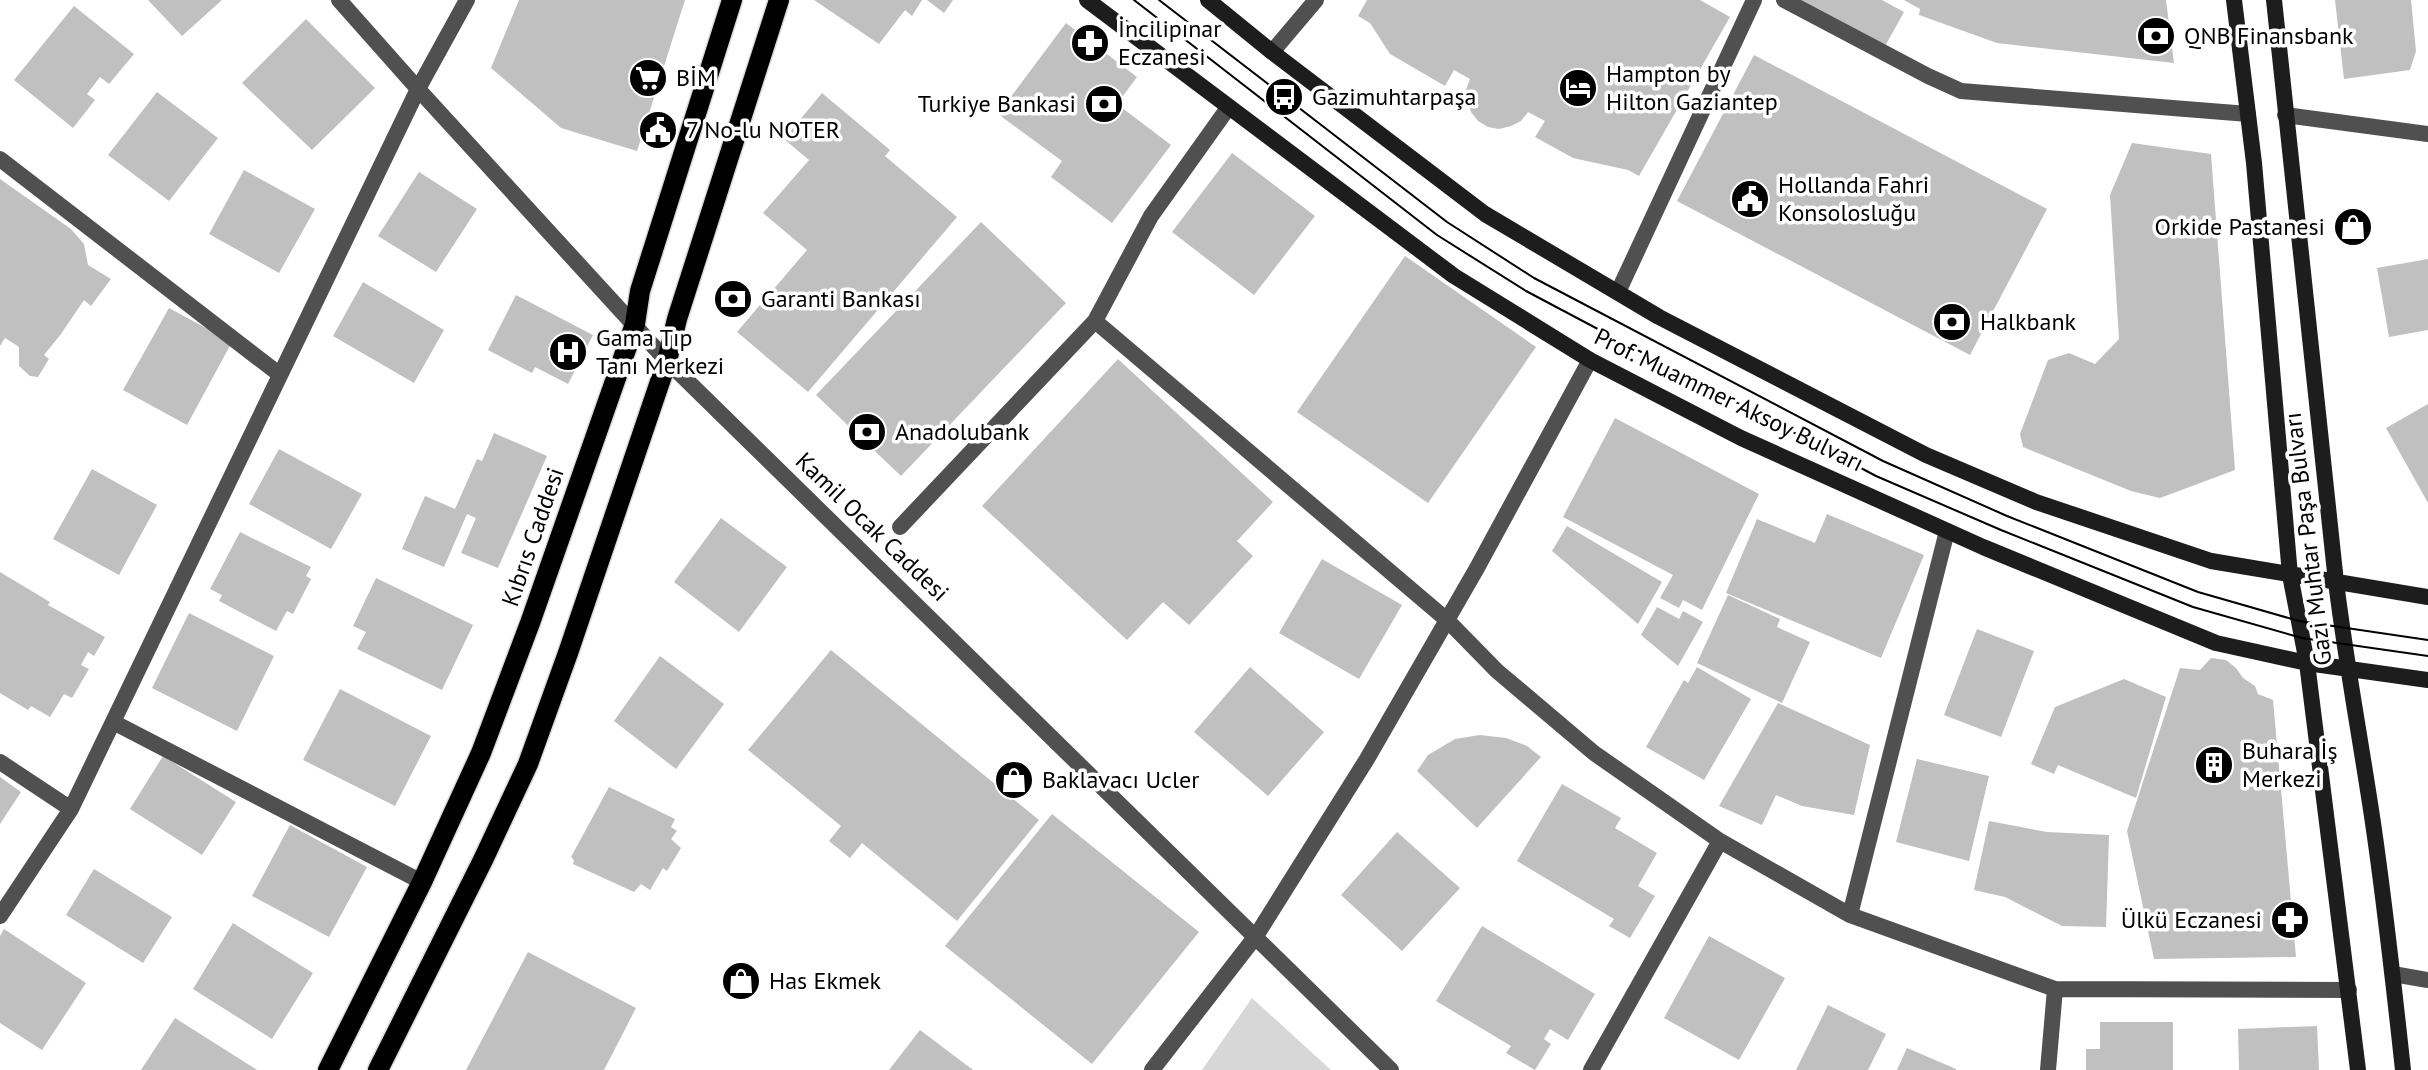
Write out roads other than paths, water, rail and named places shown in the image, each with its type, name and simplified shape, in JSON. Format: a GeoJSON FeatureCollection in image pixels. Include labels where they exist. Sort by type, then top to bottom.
{"type":"FeatureCollection","features":[{"type":"Feature","properties":{"kind":"main road","name":"Kıbrıs Caddesi"},"geometry":{"type":"LineString","coordinates":[[328,1070],[422,882],[481,753],[635,324],[640,291],[732,0]]}},
{"type":"Feature","properties":{"kind":"main road"},"geometry":{"type":"LineString","coordinates":[[378,1070],[528,764],[667,361],[677,319],[779,0]]}},
{"type":"Feature","properties":{"kind":"main road","name":"Prof. Muammer Aksoy Bulvarı"},"geometry":{"type":"LineString","coordinates":[[1087,0],[1454,276],[1590,360],[1741,438],[1947,531],[2216,643],[2307,663],[2428,680]]}},
{"type":"Feature","properties":{"kind":"main road","name":"Prof. Muammer Aksoy Bulvarı"},"geometry":{"type":"LineString","coordinates":[[1208,0],[1485,214],[1659,317],[1926,455],[2036,502],[2211,561],[2428,597]]}},
{"type":"Feature","properties":{"kind":"main road","name":"Gazi Muhtar Paşa Bulvarı"},"geometry":{"type":"LineString","coordinates":[[2234,0],[2248,114],[2290,575],[2307,663],[2358,1070]]}},
{"type":"Feature","properties":{"kind":"main road","name":"Gazi Muhtar Paşa Bulvarı"},"geometry":{"type":"LineString","coordinates":[[2274,0],[2336,582],[2372,821],[2403,1070]]}},
{"type":"Feature","properties":{"kind":"street","name":"Kamil Ocak Caddesi"},"geometry":{"type":"LineString","coordinates":[[339,0],[667,361],[1391,1070]]}},
{"type":"Feature","properties":{"kind":"street"},"geometry":{"type":"LineString","coordinates":[[0,916],[71,809],[418,89],[467,0]]}},
{"type":"Feature","properties":{"kind":"street"},"geometry":{"type":"LineString","coordinates":[[1272,52],[1316,0]]}},
{"type":"Feature","properties":{"kind":"street"},"geometry":{"type":"LineString","coordinates":[[1618,292],[1754,0]]}},
{"type":"Feature","properties":{"kind":"street"},"geometry":{"type":"LineString","coordinates":[[1784,0],[1961,91],[2248,114]]}},
{"type":"Feature","properties":{"kind":"street"},"geometry":{"type":"LineString","coordinates":[[900,527],[1095,321],[1151,216],[1228,108]]}},
{"type":"Feature","properties":{"kind":"street"},"geometry":{"type":"LineString","coordinates":[[2285,115],[2428,134]]}},
{"type":"Feature","properties":{"kind":"street"},"geometry":{"type":"LineString","coordinates":[[0,159],[279,374]]}},
{"type":"Feature","properties":{"kind":"street"},"geometry":{"type":"LineString","coordinates":[[1095,321],[1447,620],[1497,671],[1594,753],[1720,841],[1850,915],[2055,989],[2349,990]]}},
{"type":"Feature","properties":{"kind":"street"},"geometry":{"type":"LineString","coordinates":[[1152,1070],[1256,936],[1367,759],[1590,360]]}},
{"type":"Feature","properties":{"kind":"street"},"geometry":{"type":"LineString","coordinates":[[1850,915],[1947,531]]}},
{"type":"Feature","properties":{"kind":"street"},"geometry":{"type":"LineString","coordinates":[[113,722],[422,882]]}},
{"type":"Feature","properties":{"kind":"street"},"geometry":{"type":"LineString","coordinates":[[0,762],[71,809]]}},
{"type":"Feature","properties":{"kind":"street"},"geometry":{"type":"LineString","coordinates":[[1591,1070],[1720,841]]}},
{"type":"Feature","properties":{"kind":"street"},"geometry":{"type":"LineString","coordinates":[[2393,974],[2428,980]]}},
{"type":"Feature","properties":{"kind":"street"},"geometry":{"type":"LineString","coordinates":[[2048,1070],[2055,989]]}},
{"type":"Feature","properties":{"kind":"tram line"},"geometry":{"type":"LineString","coordinates":[[1134,0],[1437,235],[1526,291],[1876,476],[2193,607],[2302,638],[2428,656]]}},
{"type":"Feature","properties":{"kind":"tram line"},"geometry":{"type":"LineString","coordinates":[[1159,0],[1447,222],[1534,278],[1883,461],[2007,516],[2198,592],[2299,621],[2428,640]]}},
{"type":"Feature","properties":{"kind":"place","name":"QNB Finansbank"},"geometry":{"type":"Point","coordinates":[2156,36]}},
{"type":"Feature","properties":{"kind":"place","name":"İncilipınar Eczanesi"},"geometry":{"type":"Point","coordinates":[1090,43]}},
{"type":"Feature","properties":{"kind":"place","name":"BİM"},"geometry":{"type":"Point","coordinates":[648,78]}},
{"type":"Feature","properties":{"kind":"place","name":"Hampton by Hilton Gaziantep"},"geometry":{"type":"Point","coordinates":[1578,88]}},
{"type":"Feature","properties":{"kind":"place","name":"Gazimuhtarpaşa"},"geometry":{"type":"Point","coordinates":[1284,97]}},
{"type":"Feature","properties":{"kind":"place","name":"Turkiye Bankasi"},"geometry":{"type":"Point","coordinates":[1104,104]}},
{"type":"Feature","properties":{"kind":"place","name":"7 No-lu NOTER"},"geometry":{"type":"Point","coordinates":[658,130]}},
{"type":"Feature","properties":{"kind":"place","name":"Hollanda Fahri Konsolosluğu"},"geometry":{"type":"Point","coordinates":[1750,199]}},
{"type":"Feature","properties":{"kind":"place","name":"Orkide Pastanesi"},"geometry":{"type":"Point","coordinates":[2353,227]}},
{"type":"Feature","properties":{"kind":"place","name":"Garanti Bankası"},"geometry":{"type":"Point","coordinates":[733,299]}},
{"type":"Feature","properties":{"kind":"place","name":"Halkbank"},"geometry":{"type":"Point","coordinates":[1952,322]}},
{"type":"Feature","properties":{"kind":"place","name":"Gama Tıp Tanı Merkezi"},"geometry":{"type":"Point","coordinates":[568,352]}},
{"type":"Feature","properties":{"kind":"place","name":"Anadolubank"},"geometry":{"type":"Point","coordinates":[867,432]}},
{"type":"Feature","properties":{"kind":"place","name":"Buhara İş Merkezi"},"geometry":{"type":"Point","coordinates":[2214,765]}},
{"type":"Feature","properties":{"kind":"place","name":"Baklavacı Ucler"},"geometry":{"type":"Point","coordinates":[1014,780]}},
{"type":"Feature","properties":{"kind":"place","name":"Ülkü Eczanesi"},"geometry":{"type":"Point","coordinates":[2290,920]}},
{"type":"Feature","properties":{"kind":"place","name":"Has Ekmek"},"geometry":{"type":"Point","coordinates":[741,981]}}]}
